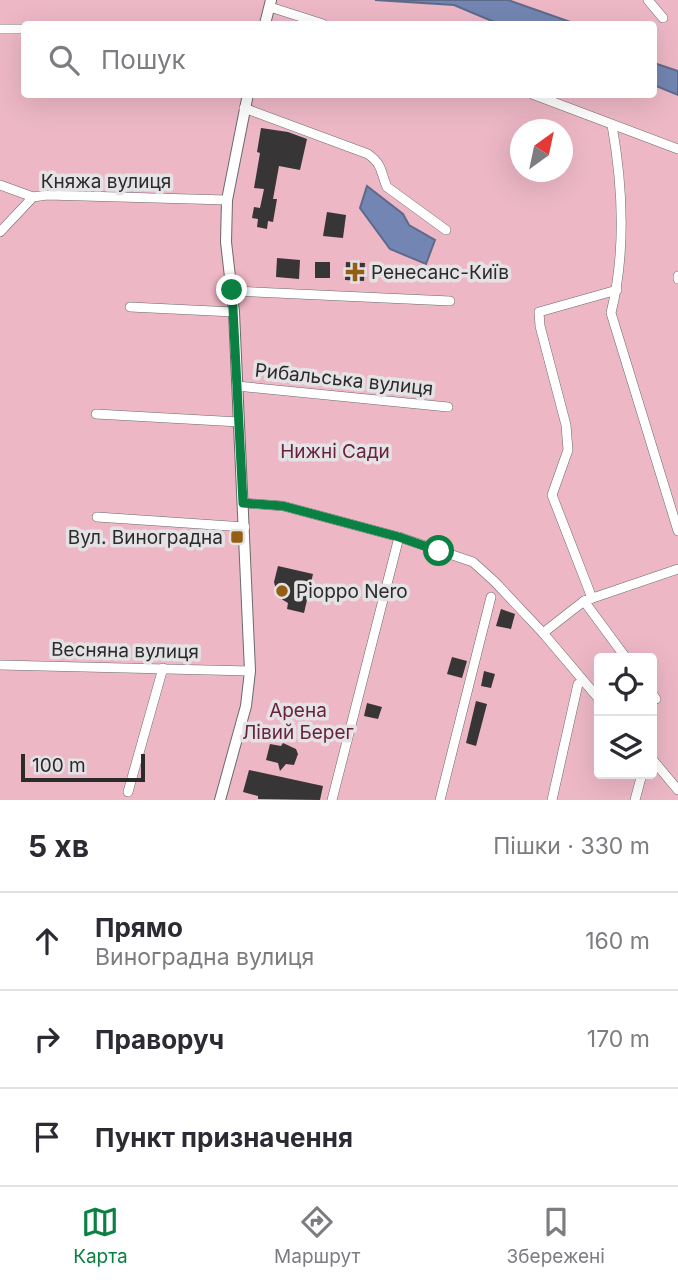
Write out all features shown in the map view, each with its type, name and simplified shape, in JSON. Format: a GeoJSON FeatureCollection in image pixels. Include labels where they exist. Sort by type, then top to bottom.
{"type":"FeatureCollection","features":[{"type":"Feature","properties":{"kind":"street"},"geometry":{"type":"LineString","coordinates":[[648,0],[663,18]]}},
{"type":"Feature","properties":{"kind":"street"},"geometry":{"type":"LineString","coordinates":[[266,21],[271,3],[316,21]]}},
{"type":"Feature","properties":{"kind":"street"},"geometry":{"type":"LineString","coordinates":[[0,29],[21,29]]}},
{"type":"Feature","properties":{"kind":"street"},"geometry":{"type":"LineString","coordinates":[[220,800],[246,706],[250,671],[234,312],[226,242],[228,200],[247,98]]}},
{"type":"Feature","properties":{"kind":"street"},"geometry":{"type":"LineString","coordinates":[[541,98],[678,149]]}},
{"type":"Feature","properties":{"kind":"street"},"geometry":{"type":"LineString","coordinates":[[244,108],[368,154],[378,161],[387,187],[446,230]]}},
{"type":"Feature","properties":{"kind":"street"},"geometry":{"type":"LineString","coordinates":[[612,125],[618,156],[621,257],[611,313],[678,531]]}},
{"type":"Feature","properties":{"kind":"street"},"geometry":{"type":"LineString","coordinates":[[0,185],[33,197]]}},
{"type":"Feature","properties":{"kind":"street","name":"Княжа вулиця"},"geometry":{"type":"LineString","coordinates":[[0,232],[33,197],[47,195],[228,200]]}},
{"type":"Feature","properties":{"kind":"street"},"geometry":{"type":"LineString","coordinates":[[232,290],[450,301]]}},
{"type":"Feature","properties":{"kind":"street"},"geometry":{"type":"LineString","coordinates":[[617,290],[539,312],[540,326],[566,425],[568,450],[552,495],[588,600],[623,653]]}},
{"type":"Feature","properties":{"kind":"street"},"geometry":{"type":"LineString","coordinates":[[130,307],[234,312]]}},
{"type":"Feature","properties":{"kind":"street","name":"Рибальська вулиця"},"geometry":{"type":"LineString","coordinates":[[237,386],[448,407]]}},
{"type":"Feature","properties":{"kind":"street"},"geometry":{"type":"LineString","coordinates":[[96,414],[239,422]]}},
{"type":"Feature","properties":{"kind":"street"},"geometry":{"type":"LineString","coordinates":[[243,503],[283,506],[399,537],[473,562],[543,633],[594,693]]}},
{"type":"Feature","properties":{"kind":"street"},"geometry":{"type":"LineString","coordinates":[[97,517],[245,527]]}},
{"type":"Feature","properties":{"kind":"street"},"geometry":{"type":"LineString","coordinates":[[332,800],[399,537]]}},
{"type":"Feature","properties":{"kind":"street"},"geometry":{"type":"LineString","coordinates":[[543,633],[588,600],[678,569]]}},
{"type":"Feature","properties":{"kind":"street"},"geometry":{"type":"LineString","coordinates":[[440,800],[491,597]]}},
{"type":"Feature","properties":{"kind":"street","name":"Весняна вулиця"},"geometry":{"type":"LineString","coordinates":[[0,665],[250,671]]}},
{"type":"Feature","properties":{"kind":"street"},"geometry":{"type":"LineString","coordinates":[[128,792],[163,668]]}},
{"type":"Feature","properties":{"kind":"street"},"geometry":{"type":"LineString","coordinates":[[552,800],[579,684]]}},
{"type":"Feature","properties":{"kind":"street"},"geometry":{"type":"LineString","coordinates":[[657,765],[678,790]]}},
{"type":"Feature","properties":{"kind":"street"},"geometry":{"type":"LineString","coordinates":[[635,800],[641,779]]}},
{"type":"Feature","properties":{"kind":"green space","name":"Нижні Сади"},"geometry":{"type":"Polygon","coordinates":[[[0,0],[678,0],[678,800],[0,800],[0,0]]]}},
{"type":"Feature","properties":{"kind":"water"},"geometry":{"type":"Polygon","coordinates":[[[375,0],[508,0],[568,21],[492,21],[454,5],[375,0]]]}},
{"type":"Feature","properties":{"kind":"water"},"geometry":{"type":"Polygon","coordinates":[[[657,64],[678,71],[678,95],[657,86],[657,64]]]}},
{"type":"Feature","properties":{"kind":"water"},"geometry":{"type":"Polygon","coordinates":[[[367,186],[403,214],[409,225],[435,240],[426,264],[390,249],[360,208],[367,186]]]}},
{"type":"Feature","properties":{"kind":"building"},"geometry":{"type":"Polygon","coordinates":[[[261,128],[288,132],[307,139],[300,170],[279,166],[273,199],[277,199],[273,222],[268,221],[267,229],[257,227],[258,219],[252,218],[254,207],[260,208],[264,189],[254,188],[261,128]]]}},
{"type":"Feature","properties":{"kind":"building"},"geometry":{"type":"Polygon","coordinates":[[[327,212],[346,215],[343,238],[323,236],[327,212]]]}},
{"type":"Feature","properties":{"kind":"building"},"geometry":{"type":"Polygon","coordinates":[[[277,258],[300,260],[299,279],[276,277],[277,258]]]}},
{"type":"Feature","properties":{"kind":"building"},"geometry":{"type":"Polygon","coordinates":[[[315,262],[330,262],[330,278],[315,278],[315,262]]]}},
{"type":"Feature","properties":{"kind":"building","name":"Ренесанс-Київ"},"geometry":{"type":"Polygon","coordinates":[[[346,262],[365,263],[364,281],[345,280],[346,262]]]}},
{"type":"Feature","properties":{"kind":"building"},"geometry":{"type":"Polygon","coordinates":[[[278,566],[313,574],[304,613],[287,609],[288,603],[278,597],[274,582],[278,566]]]}},
{"type":"Feature","properties":{"kind":"building"},"geometry":{"type":"Polygon","coordinates":[[[501,609],[515,614],[511,629],[496,626],[501,609]]]}},
{"type":"Feature","properties":{"kind":"building"},"geometry":{"type":"Polygon","coordinates":[[[452,657],[467,661],[462,678],[447,674],[452,657]]]}},
{"type":"Feature","properties":{"kind":"building"},"geometry":{"type":"Polygon","coordinates":[[[484,671],[495,674],[491,688],[481,686],[484,671]]]}},
{"type":"Feature","properties":{"kind":"building"},"geometry":{"type":"Polygon","coordinates":[[[476,701],[487,704],[476,746],[466,743],[476,701]]]}},
{"type":"Feature","properties":{"kind":"building"},"geometry":{"type":"Polygon","coordinates":[[[367,703],[382,707],[378,719],[364,716],[367,703]]]}},
{"type":"Feature","properties":{"kind":"building"},"geometry":{"type":"Polygon","coordinates":[[[283,743],[296,749],[298,754],[294,765],[286,764],[280,771],[278,763],[266,760],[270,744],[281,746],[283,743]]]}},
{"type":"Feature","properties":{"kind":"building"},"geometry":{"type":"Polygon","coordinates":[[[249,770],[323,786],[320,800],[258,799],[258,796],[243,792],[249,770]]]}},
{"type":"Feature","properties":{"kind":"place","name":"Ренесанс-Київ"},"geometry":{"type":"Point","coordinates":[355,272]}},
{"type":"Feature","properties":{"kind":"place","name":"Вул. Виноградна"},"geometry":{"type":"Point","coordinates":[237,537]}},
{"type":"Feature","properties":{"kind":"place","name":"Pioppo Nero"},"geometry":{"type":"Point","coordinates":[282,591]}},
{"type":"Feature","properties":{"kind":"route"},"geometry":{"type":"LineString","coordinates":[[232,290],[243,503],[283,506],[399,537],[439,551]]}},
{"type":"Feature","properties":{"kind":"park label","name":"Арена Лівий Берег"},"geometry":{"type":"Point","coordinates":[298,721]}}]}
